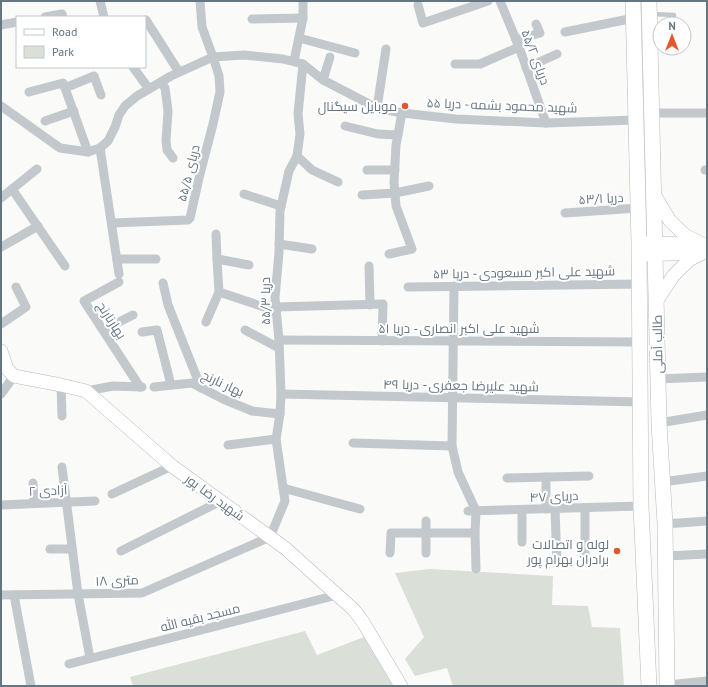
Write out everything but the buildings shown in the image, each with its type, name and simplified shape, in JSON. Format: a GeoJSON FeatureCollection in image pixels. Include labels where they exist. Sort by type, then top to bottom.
{"type":"FeatureCollection","features":[{"type":"Feature","properties":{"kind":"main road","name":"طالب آملی"},"geometry":{"type":"LineString","coordinates":[[633,1],[640,284],[641,506],[649,686]]}},
{"type":"Feature","properties":{"kind":"main road","name":"طالب آملی"},"geometry":{"type":"LineString","coordinates":[[649,7],[652,20]]}},
{"type":"Feature","properties":{"kind":"main road","name":"طالب آملی"},"geometry":{"type":"LineString","coordinates":[[654,56],[652,113],[659,423],[666,556],[667,686]]}},
{"type":"Feature","properties":{"kind":"main road"},"geometry":{"type":"LineString","coordinates":[[640,444],[643,460],[650,467],[653,466],[657,458],[659,423]]}},
{"type":"Feature","properties":{"kind":"main road"},"geometry":{"type":"LineString","coordinates":[[642,526],[649,492],[656,489],[658,490],[661,493],[664,503]]}},
{"type":"Feature","properties":{"kind":"street"},"geometry":{"type":"LineString","coordinates":[[100,1],[104,16]]}},
{"type":"Feature","properties":{"kind":"street"},"geometry":{"type":"LineString","coordinates":[[200,1],[202,27],[213,57]]}},
{"type":"Feature","properties":{"kind":"street"},"geometry":{"type":"LineString","coordinates":[[294,61],[303,18],[303,1]]}},
{"type":"Feature","properties":{"kind":"street"},"geometry":{"type":"LineString","coordinates":[[418,5],[423,23],[488,1]]}},
{"type":"Feature","properties":{"kind":"street","name":"دریای ۵۵/۲"},"geometry":{"type":"LineString","coordinates":[[500,1],[546,123]]}},
{"type":"Feature","properties":{"kind":"street"},"geometry":{"type":"LineString","coordinates":[[51,16],[62,14],[63,16]]}},
{"type":"Feature","properties":{"kind":"street"},"geometry":{"type":"LineString","coordinates":[[252,19],[303,18]]}},
{"type":"Feature","properties":{"kind":"street"},"geometry":{"type":"LineString","coordinates":[[564,32],[634,18]]}},
{"type":"Feature","properties":{"kind":"street"},"geometry":{"type":"LineString","coordinates":[[146,20],[179,72]]}},
{"type":"Feature","properties":{"kind":"street"},"geometry":{"type":"LineString","coordinates":[[1,25],[16,22]]}},
{"type":"Feature","properties":{"kind":"street"},"geometry":{"type":"LineString","coordinates":[[455,64],[480,64],[540,33],[536,24]]}},
{"type":"Feature","properties":{"kind":"street"},"geometry":{"type":"LineString","coordinates":[[299,38],[356,53]]}},
{"type":"Feature","properties":{"kind":"street"},"geometry":{"type":"LineString","coordinates":[[377,108],[386,49]]}},
{"type":"Feature","properties":{"kind":"street"},"geometry":{"type":"LineString","coordinates":[[526,68],[558,54]]}},
{"type":"Feature","properties":{"kind":"street","name":"شهید محمود بشمه - دریا ۵۵"},"geometry":{"type":"LineString","coordinates":[[100,148],[108,141],[119,115],[125,106],[137,96],[179,72],[213,57],[244,55],[283,59],[303,64],[323,80],[377,108],[402,113],[456,119],[546,123],[636,120]]}},
{"type":"Feature","properties":{"kind":"street","name":"دریای ۵۵/۵"},"geometry":{"type":"LineString","coordinates":[[112,223],[188,220],[190,218],[220,92],[219,76],[213,57]]}},
{"type":"Feature","properties":{"kind":"street"},"geometry":{"type":"LineString","coordinates":[[323,80],[330,57]]}},
{"type":"Feature","properties":{"kind":"street","name":"دریا ۵۵/۳"},"geometry":{"type":"LineString","coordinates":[[270,537],[285,501],[276,439],[280,414],[281,394],[275,298],[280,211],[289,171],[297,156],[300,134],[298,114],[303,64]]}},
{"type":"Feature","properties":{"kind":"street"},"geometry":{"type":"LineString","coordinates":[[134,68],[149,89]]}},
{"type":"Feature","properties":{"kind":"street"},"geometry":{"type":"LineString","coordinates":[[29,92],[64,85],[94,76],[101,95]]}},
{"type":"Feature","properties":{"kind":"street"},"geometry":{"type":"LineString","coordinates":[[161,82],[164,88],[168,111],[166,140],[167,150],[173,158]]}},
{"type":"Feature","properties":{"kind":"street"},"geometry":{"type":"LineString","coordinates":[[64,85],[88,152]]}},
{"type":"Feature","properties":{"kind":"street"},"geometry":{"type":"LineString","coordinates":[[1,106],[60,148],[88,152],[100,148],[117,260],[156,258]]}},
{"type":"Feature","properties":{"kind":"street"},"geometry":{"type":"LineString","coordinates":[[45,122],[74,111]]}},
{"type":"Feature","properties":{"kind":"street"},"geometry":{"type":"LineString","coordinates":[[389,254],[412,249],[396,206],[394,182],[396,146],[402,113]]}},
{"type":"Feature","properties":{"kind":"street"},"geometry":{"type":"LineString","coordinates":[[652,113],[707,113]]}},
{"type":"Feature","properties":{"kind":"street"},"geometry":{"type":"LineString","coordinates":[[345,126],[378,134],[398,135]]}},
{"type":"Feature","properties":{"kind":"street"},"geometry":{"type":"LineString","coordinates":[[297,156],[312,170],[338,182]]}},
{"type":"Feature","properties":{"kind":"street"},"geometry":{"type":"LineString","coordinates":[[1,198],[37,169]]}},
{"type":"Feature","properties":{"kind":"street"},"geometry":{"type":"LineString","coordinates":[[367,170],[395,170]]}},
{"type":"Feature","properties":{"kind":"street"},"geometry":{"type":"LineString","coordinates":[[362,195],[395,193],[428,186]]}},
{"type":"Feature","properties":{"kind":"street"},"geometry":{"type":"LineString","coordinates":[[12,189],[65,266]]}},
{"type":"Feature","properties":{"kind":"street"},"geometry":{"type":"LineString","coordinates":[[244,194],[281,206]]}},
{"type":"Feature","properties":{"kind":"street"},"geometry":{"type":"LineString","coordinates":[[654,194],[670,221],[686,236],[705,248]]}},
{"type":"Feature","properties":{"kind":"street","name":"دریا ۵۳/۱"},"geometry":{"type":"LineString","coordinates":[[566,213],[638,208]]}},
{"type":"Feature","properties":{"kind":"street"},"geometry":{"type":"LineString","coordinates":[[1,247],[38,226]]}},
{"type":"Feature","properties":{"kind":"street"},"geometry":{"type":"LineString","coordinates":[[206,322],[219,292],[216,234]]}},
{"type":"Feature","properties":{"kind":"street"},"geometry":{"type":"LineString","coordinates":[[279,244],[312,249]]}},
{"type":"Feature","properties":{"kind":"street"},"geometry":{"type":"LineString","coordinates":[[639,249],[705,248]]}},
{"type":"Feature","properties":{"kind":"street"},"geometry":{"type":"LineString","coordinates":[[656,302],[673,276],[689,260],[705,248]]}},
{"type":"Feature","properties":{"kind":"street"},"geometry":{"type":"LineString","coordinates":[[217,259],[249,265]]}},
{"type":"Feature","properties":{"kind":"street","name":"بهارنارنج"},"geometry":{"type":"LineString","coordinates":[[86,391],[114,386],[141,387],[84,301],[119,278],[117,260]]}},
{"type":"Feature","properties":{"kind":"street"},"geometry":{"type":"LineString","coordinates":[[369,266],[370,304]]}},
{"type":"Feature","properties":{"kind":"street"},"geometry":{"type":"LineString","coordinates":[[163,284],[168,305],[201,388]]}},
{"type":"Feature","properties":{"kind":"street","name":"شهید علی اکبر مسعودی - دریا ۵۳"},"geometry":{"type":"LineString","coordinates":[[408,287],[640,284]]}},
{"type":"Feature","properties":{"kind":"street"},"geometry":{"type":"LineString","coordinates":[[454,286],[452,446],[458,472],[472,511],[475,533],[476,569]]}},
{"type":"Feature","properties":{"kind":"street"},"geometry":{"type":"LineString","coordinates":[[1,324],[26,307],[16,287]]}},
{"type":"Feature","properties":{"kind":"street"},"geometry":{"type":"LineString","coordinates":[[219,292],[276,309],[383,304],[382,341]]}},
{"type":"Feature","properties":{"kind":"street"},"geometry":{"type":"LineString","coordinates":[[103,330],[133,315]]}},
{"type":"Feature","properties":{"kind":"street"},"geometry":{"type":"LineString","coordinates":[[142,332],[156,330],[171,385]]}},
{"type":"Feature","properties":{"kind":"street"},"geometry":{"type":"LineString","coordinates":[[245,330],[279,344]]}},
{"type":"Feature","properties":{"kind":"street","name":"شهید علی اکبر انصاری - دریا ۵۱"},"geometry":{"type":"LineString","coordinates":[[279,344],[382,341],[640,342]]}},
{"type":"Feature","properties":{"kind":"street"},"geometry":{"type":"LineString","coordinates":[[1,352],[8,369],[14,376],[1,394]]}},
{"type":"Feature","properties":{"kind":"street","name":"شهید رضا پور"},"geometry":{"type":"LineString","coordinates":[[14,376],[86,391],[172,466],[285,548],[354,610],[400,686]]}},
{"type":"Feature","properties":{"kind":"street"},"geometry":{"type":"LineString","coordinates":[[658,379],[707,377]]}},
{"type":"Feature","properties":{"kind":"street","name":"بهار نارنج"},"geometry":{"type":"LineString","coordinates":[[154,387],[192,383],[223,399],[252,411],[280,414]]}},
{"type":"Feature","properties":{"kind":"street"},"geometry":{"type":"LineString","coordinates":[[61,385],[62,416]]}},
{"type":"Feature","properties":{"kind":"street","name":"شهید علیرضا جعفری - دریا ۴۹"},"geometry":{"type":"LineString","coordinates":[[281,394],[641,402]]}},
{"type":"Feature","properties":{"kind":"street"},"geometry":{"type":"LineString","coordinates":[[659,423],[707,415]]}},
{"type":"Feature","properties":{"kind":"street"},"geometry":{"type":"LineString","coordinates":[[228,445],[276,439]]}},
{"type":"Feature","properties":{"kind":"street"},"geometry":{"type":"LineString","coordinates":[[353,443],[452,446]]}},
{"type":"Feature","properties":{"kind":"street"},"geometry":{"type":"LineString","coordinates":[[112,494],[172,466]]}},
{"type":"Feature","properties":{"kind":"street"},"geometry":{"type":"LineString","coordinates":[[62,467],[78,594],[90,658]]}},
{"type":"Feature","properties":{"kind":"street"},"geometry":{"type":"LineString","coordinates":[[507,478],[589,476]]}},
{"type":"Feature","properties":{"kind":"street"},"geometry":{"type":"LineString","coordinates":[[662,482],[707,476]]}},
{"type":"Feature","properties":{"kind":"street"},"geometry":{"type":"LineString","coordinates":[[546,477],[557,564]]}},
{"type":"Feature","properties":{"kind":"street"},"geometry":{"type":"LineString","coordinates":[[33,483],[34,503]]}},
{"type":"Feature","properties":{"kind":"street"},"geometry":{"type":"LineString","coordinates":[[283,488],[360,509]]}},
{"type":"Feature","properties":{"kind":"street","name":"آزادی ۲"},"geometry":{"type":"LineString","coordinates":[[1,504],[95,501]]}},
{"type":"Feature","properties":{"kind":"street"},"geometry":{"type":"LineString","coordinates":[[122,551],[221,502]]}},
{"type":"Feature","properties":{"kind":"street","name":"دریای ۴۷"},"geometry":{"type":"LineString","coordinates":[[472,511],[641,506]]}},
{"type":"Feature","properties":{"kind":"street"},"geometry":{"type":"LineString","coordinates":[[584,508],[585,557]]}},
{"type":"Feature","properties":{"kind":"street"},"geometry":{"type":"LineString","coordinates":[[522,510],[522,542]]}},
{"type":"Feature","properties":{"kind":"street"},"geometry":{"type":"LineString","coordinates":[[426,521],[426,553]]}},
{"type":"Feature","properties":{"kind":"street"},"geometry":{"type":"LineString","coordinates":[[665,524],[707,521]]}},
{"type":"Feature","properties":{"kind":"street"},"geometry":{"type":"LineString","coordinates":[[390,553],[391,533],[475,533]]}},
{"type":"Feature","properties":{"kind":"street","name":"۱۸ متری"},"geometry":{"type":"LineString","coordinates":[[1,595],[142,593],[270,537]]}},
{"type":"Feature","properties":{"kind":"street"},"geometry":{"type":"LineString","coordinates":[[50,549],[72,549]]}},
{"type":"Feature","properties":{"kind":"street"},"geometry":{"type":"LineString","coordinates":[[666,556],[707,554]]}},
{"type":"Feature","properties":{"kind":"street"},"geometry":{"type":"LineString","coordinates":[[14,595],[31,686]]}},
{"type":"Feature","properties":{"kind":"street","name":"مسجد بقیه الله"},"geometry":{"type":"LineString","coordinates":[[69,664],[337,595]]}},
{"type":"Feature","properties":{"kind":"street"},"geometry":{"type":"LineString","coordinates":[[667,686],[707,681]]}},
{"type":"Feature","properties":{"kind":"lane"},"geometry":{"type":"LineString","coordinates":[[649,7],[674,16]]}},
{"type":"Feature","properties":{"kind":"green space"},"geometry":{"type":"Polygon","coordinates":[[[430,569],[553,576],[552,605],[588,606],[592,627],[620,628],[624,686],[453,686],[447,668],[415,676],[405,659],[424,637],[395,573],[430,569]]]}},
{"type":"Feature","properties":{"kind":"green space"},"geometry":{"type":"Polygon","coordinates":[[[305,631],[317,655],[364,637],[393,686],[133,686],[130,677],[305,631]]]}},
{"type":"Feature","properties":{"kind":"place","name":"موبایل سیگنال"},"geometry":{"type":"Point","coordinates":[405,106]}},
{"type":"Feature","properties":{"kind":"place","name":"لوله و اتصالات برادران بهرام پور"},"geometry":{"type":"Point","coordinates":[617,551]}}]}
